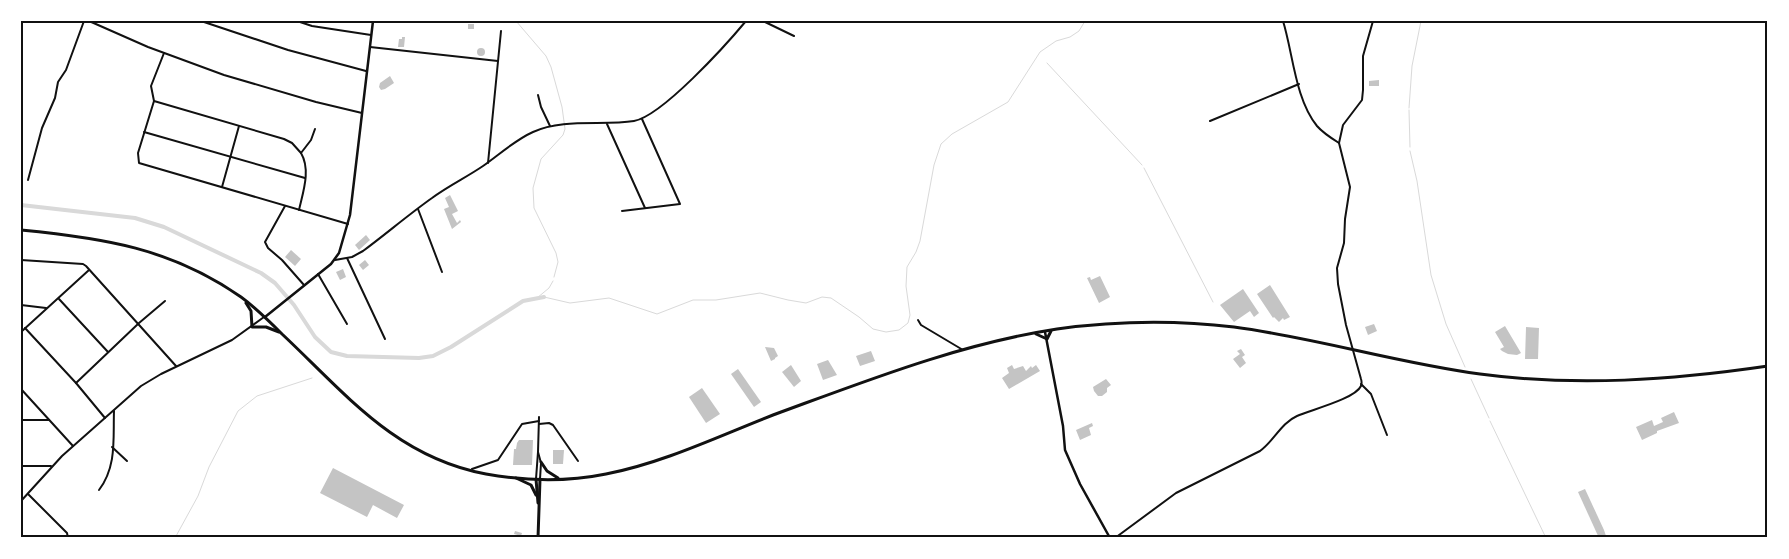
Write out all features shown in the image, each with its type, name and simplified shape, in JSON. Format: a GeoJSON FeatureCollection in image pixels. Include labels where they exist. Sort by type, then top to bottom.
{"type":"FeatureCollection","features":[{"type":"Feature","properties":{"kind":"main road"},"geometry":{"type":"LineString","coordinates":[[21,230],[126,244],[155,253],[200,272],[244,300],[265,317],[349,400],[378,424],[422,451],[471,470],[538,479],[602,475],[642,464],[878,376],[963,350],[1051,330],[1138,322],[1201,324],[1277,334],[1482,374],[1579,381],[1666,378],[1768,366]]}},
{"type":"Feature","properties":{"kind":"main road"},"geometry":{"type":"LineString","coordinates":[[244,300],[251,311],[252,327],[266,327],[281,332]]}},
{"type":"Feature","properties":{"kind":"main road"},"geometry":{"type":"LineString","coordinates":[[1036,333],[1046,339],[1051,330]]}},
{"type":"Feature","properties":{"kind":"main road"},"geometry":{"type":"LineString","coordinates":[[541,462],[547,471],[561,479]]}},
{"type":"Feature","properties":{"kind":"main road"},"geometry":{"type":"LineString","coordinates":[[511,476],[528,483],[536,495]]}},
{"type":"Feature","properties":{"kind":"main road"},"geometry":{"type":"LineString","coordinates":[[538,479],[536,495],[538,504],[538,538]]}},
{"type":"Feature","properties":{"kind":"main road"},"geometry":{"type":"LineString","coordinates":[[538,479],[540,498],[538,504]]}},
{"type":"Feature","properties":{"kind":"street"},"geometry":{"type":"LineString","coordinates":[[28,180],[42,128],[55,98],[58,82],[66,70],[84,21]]}},
{"type":"Feature","properties":{"kind":"street"},"geometry":{"type":"LineString","coordinates":[[89,21],[164,53],[258,86],[334,108],[362,113]]}},
{"type":"Feature","properties":{"kind":"street"},"geometry":{"type":"LineString","coordinates":[[201,21],[288,50],[367,71]]}},
{"type":"Feature","properties":{"kind":"street"},"geometry":{"type":"LineString","coordinates":[[297,21],[312,26],[372,35]]}},
{"type":"Feature","properties":{"kind":"street"},"geometry":{"type":"LineString","coordinates":[[21,501],[73,446],[141,386],[176,366],[224,344],[252,327],[335,260],[348,224],[373,21]]}},
{"type":"Feature","properties":{"kind":"street"},"geometry":{"type":"LineString","coordinates":[[335,260],[348,258],[364,251],[418,208],[454,183],[488,163],[522,138],[541,128],[642,119],[651,114],[718,54],[746,21]]}},
{"type":"Feature","properties":{"kind":"street"},"geometry":{"type":"LineString","coordinates":[[764,21],[794,36]]}},
{"type":"Feature","properties":{"kind":"street"},"geometry":{"type":"LineString","coordinates":[[1283,21],[1299,84],[1312,119],[1323,132],[1338,143]]}},
{"type":"Feature","properties":{"kind":"street"},"geometry":{"type":"LineString","coordinates":[[1115,538],[1176,493],[1268,446],[1286,423],[1295,416],[1343,398],[1356,391],[1361,384],[1342,312],[1338,284],[1338,268],[1344,243],[1345,219],[1350,187],[1338,143],[1343,125],[1362,100],[1363,56],[1372,21]]}},
{"type":"Feature","properties":{"kind":"street"},"geometry":{"type":"LineString","coordinates":[[488,163],[501,31]]}},
{"type":"Feature","properties":{"kind":"street"},"geometry":{"type":"LineString","coordinates":[[370,47],[498,61]]}},
{"type":"Feature","properties":{"kind":"street"},"geometry":{"type":"LineString","coordinates":[[164,53],[150,86],[154,101],[138,153],[139,163],[348,224]]}},
{"type":"Feature","properties":{"kind":"street"},"geometry":{"type":"LineString","coordinates":[[1210,121],[1299,84]]}},
{"type":"Feature","properties":{"kind":"street"},"geometry":{"type":"LineString","coordinates":[[538,95],[550,127]]}},
{"type":"Feature","properties":{"kind":"street"},"geometry":{"type":"LineString","coordinates":[[154,101],[289,141],[302,153],[305,161],[306,178],[299,210]]}},
{"type":"Feature","properties":{"kind":"street"},"geometry":{"type":"LineString","coordinates":[[622,212],[680,204],[642,119]]}},
{"type":"Feature","properties":{"kind":"street"},"geometry":{"type":"LineString","coordinates":[[607,123],[645,208]]}},
{"type":"Feature","properties":{"kind":"street"},"geometry":{"type":"LineString","coordinates":[[222,187],[239,126]]}},
{"type":"Feature","properties":{"kind":"street"},"geometry":{"type":"LineString","coordinates":[[302,153],[311,140],[315,129]]}},
{"type":"Feature","properties":{"kind":"street"},"geometry":{"type":"LineString","coordinates":[[144,132],[306,178]]}},
{"type":"Feature","properties":{"kind":"street"},"geometry":{"type":"LineString","coordinates":[[285,206],[265,244],[286,264],[304,286]]}},
{"type":"Feature","properties":{"kind":"street"},"geometry":{"type":"LineString","coordinates":[[418,208],[442,272]]}},
{"type":"Feature","properties":{"kind":"street"},"geometry":{"type":"LineString","coordinates":[[348,258],[385,339]]}},
{"type":"Feature","properties":{"kind":"street"},"geometry":{"type":"LineString","coordinates":[[21,260],[83,264],[139,323],[176,366]]}},
{"type":"Feature","properties":{"kind":"street"},"geometry":{"type":"LineString","coordinates":[[21,332],[89,270]]}},
{"type":"Feature","properties":{"kind":"street"},"geometry":{"type":"LineString","coordinates":[[318,274],[347,324]]}},
{"type":"Feature","properties":{"kind":"street"},"geometry":{"type":"LineString","coordinates":[[58,298],[108,352]]}},
{"type":"Feature","properties":{"kind":"street"},"geometry":{"type":"LineString","coordinates":[[76,383],[165,300]]}},
{"type":"Feature","properties":{"kind":"street"},"geometry":{"type":"LineString","coordinates":[[21,305],[47,308]]}},
{"type":"Feature","properties":{"kind":"street"},"geometry":{"type":"LineString","coordinates":[[918,320],[921,324],[963,350]]}},
{"type":"Feature","properties":{"kind":"street"},"geometry":{"type":"LineString","coordinates":[[25,328],[76,383],[105,418]]}},
{"type":"Feature","properties":{"kind":"street"},"geometry":{"type":"LineString","coordinates":[[1045,332],[1062,420],[1065,450],[1110,538]]}},
{"type":"Feature","properties":{"kind":"street"},"geometry":{"type":"LineString","coordinates":[[1361,384],[1372,396],[1387,435]]}},
{"type":"Feature","properties":{"kind":"street"},"geometry":{"type":"LineString","coordinates":[[21,389],[73,446]]}},
{"type":"Feature","properties":{"kind":"street"},"geometry":{"type":"LineString","coordinates":[[99,490],[110,471],[113,455],[114,411]]}},
{"type":"Feature","properties":{"kind":"street"},"geometry":{"type":"LineString","coordinates":[[538,479],[539,417]]}},
{"type":"Feature","properties":{"kind":"street"},"geometry":{"type":"LineString","coordinates":[[21,420],[48,420]]}},
{"type":"Feature","properties":{"kind":"street"},"geometry":{"type":"LineString","coordinates":[[471,470],[498,460],[522,424],[549,423],[553,425],[578,461]]}},
{"type":"Feature","properties":{"kind":"street"},"geometry":{"type":"LineString","coordinates":[[112,447],[127,461]]}},
{"type":"Feature","properties":{"kind":"street"},"geometry":{"type":"LineString","coordinates":[[538,452],[541,462],[538,479]]}},
{"type":"Feature","properties":{"kind":"street"},"geometry":{"type":"LineString","coordinates":[[21,466],[53,466]]}},
{"type":"Feature","properties":{"kind":"street"},"geometry":{"type":"LineString","coordinates":[[28,494],[67,533],[68,538]]}},
{"type":"Feature","properties":{"kind":"building"},"geometry":{"type":"Polygon","coordinates":[[[468,24],[474,24],[474,29],[468,29],[468,24]]]}},
{"type":"Feature","properties":{"kind":"building"},"geometry":{"type":"Polygon","coordinates":[[[402,37],[405,37],[404,47],[398,47],[399,39],[402,39],[402,37]]]}},
{"type":"Feature","properties":{"kind":"building"},"geometry":{"type":"Polygon","coordinates":[[[481,48],[485,52],[481,56],[477,52],[481,48]]]}},
{"type":"Feature","properties":{"kind":"building"},"geometry":{"type":"Polygon","coordinates":[[[390,76],[394,83],[381,90],[379,87],[380,83],[390,76]]]}},
{"type":"Feature","properties":{"kind":"building"},"geometry":{"type":"Polygon","coordinates":[[[1379,80],[1379,86],[1369,86],[1369,81],[1379,80]]]}},
{"type":"Feature","properties":{"kind":"building"},"geometry":{"type":"Polygon","coordinates":[[[450,195],[458,211],[452,214],[457,223],[460,220],[461,222],[452,229],[444,209],[449,207],[445,198],[450,195]]]}},
{"type":"Feature","properties":{"kind":"building"},"geometry":{"type":"Polygon","coordinates":[[[366,235],[370,240],[359,250],[355,245],[366,235]]]}},
{"type":"Feature","properties":{"kind":"building"},"geometry":{"type":"Polygon","coordinates":[[[291,250],[301,259],[295,266],[285,257],[291,250]]]}},
{"type":"Feature","properties":{"kind":"building"},"geometry":{"type":"Polygon","coordinates":[[[365,260],[369,265],[363,270],[359,265],[365,260]]]}},
{"type":"Feature","properties":{"kind":"building"},"geometry":{"type":"Polygon","coordinates":[[[343,269],[346,277],[340,280],[336,272],[343,269]]]}},
{"type":"Feature","properties":{"kind":"building"},"geometry":{"type":"Polygon","coordinates":[[[1100,276],[1110,297],[1099,303],[1087,278],[1090,277],[1091,280],[1100,276]]]}},
{"type":"Feature","properties":{"kind":"building"},"geometry":{"type":"Polygon","coordinates":[[[1270,285],[1290,317],[1284,320],[1283,318],[1279,322],[1273,318],[1257,294],[1270,285]]]}},
{"type":"Feature","properties":{"kind":"building"},"geometry":{"type":"Polygon","coordinates":[[[1243,289],[1259,313],[1254,317],[1250,311],[1234,322],[1220,305],[1243,289]]]}},
{"type":"Feature","properties":{"kind":"building"},"geometry":{"type":"Polygon","coordinates":[[[1374,324],[1377,331],[1368,335],[1365,327],[1374,324]]]}},
{"type":"Feature","properties":{"kind":"building"},"geometry":{"type":"Polygon","coordinates":[[[1505,326],[1521,353],[1517,355],[1508,354],[1500,349],[1504,347],[1495,332],[1505,326]]]}},
{"type":"Feature","properties":{"kind":"building"},"geometry":{"type":"Polygon","coordinates":[[[1526,327],[1539,328],[1538,359],[1525,359],[1526,327]]]}},
{"type":"Feature","properties":{"kind":"building"},"geometry":{"type":"Polygon","coordinates":[[[765,347],[774,348],[778,356],[771,361],[765,347]]]}},
{"type":"Feature","properties":{"kind":"building"},"geometry":{"type":"Polygon","coordinates":[[[1241,349],[1245,355],[1242,357],[1246,363],[1240,368],[1233,359],[1240,354],[1237,351],[1241,349]]]}},
{"type":"Feature","properties":{"kind":"building"},"geometry":{"type":"Polygon","coordinates":[[[871,351],[875,361],[860,366],[856,356],[871,351]]]}},
{"type":"Feature","properties":{"kind":"building"},"geometry":{"type":"Polygon","coordinates":[[[828,360],[837,375],[823,380],[817,364],[828,360]]]}},
{"type":"Feature","properties":{"kind":"building"},"geometry":{"type":"Polygon","coordinates":[[[791,365],[801,381],[794,387],[782,372],[791,365]]]}},
{"type":"Feature","properties":{"kind":"building"},"geometry":{"type":"Polygon","coordinates":[[[1012,365],[1014,369],[1023,366],[1026,371],[1031,366],[1032,368],[1036,365],[1040,371],[1009,389],[1002,378],[1009,373],[1007,368],[1012,365]]]}},
{"type":"Feature","properties":{"kind":"building"},"geometry":{"type":"Polygon","coordinates":[[[738,369],[761,402],[754,407],[731,374],[738,369]]]}},
{"type":"Feature","properties":{"kind":"building"},"geometry":{"type":"Polygon","coordinates":[[[1106,379],[1111,385],[1107,388],[1107,392],[1102,396],[1098,396],[1093,387],[1106,379]]]}},
{"type":"Feature","properties":{"kind":"building"},"geometry":{"type":"Polygon","coordinates":[[[702,388],[720,414],[706,423],[689,397],[702,388]]]}},
{"type":"Feature","properties":{"kind":"building"},"geometry":{"type":"Polygon","coordinates":[[[1674,412],[1679,423],[1657,431],[1657,433],[1642,440],[1636,427],[1652,420],[1654,426],[1663,422],[1661,418],[1674,412]]]}},
{"type":"Feature","properties":{"kind":"building"},"geometry":{"type":"Polygon","coordinates":[[[1092,423],[1093,426],[1089,428],[1091,435],[1080,440],[1076,430],[1092,423]]]}},
{"type":"Feature","properties":{"kind":"building"},"geometry":{"type":"Polygon","coordinates":[[[519,440],[533,440],[532,465],[513,465],[514,449],[516,449],[519,440]]]}},
{"type":"Feature","properties":{"kind":"building"},"geometry":{"type":"Polygon","coordinates":[[[553,450],[564,450],[563,464],[553,464],[553,450]]]}},
{"type":"Feature","properties":{"kind":"building"},"geometry":{"type":"Polygon","coordinates":[[[333,468],[404,505],[397,518],[373,505],[367,517],[320,493],[333,468]]]}},
{"type":"Feature","properties":{"kind":"building"},"geometry":{"type":"Polygon","coordinates":[[[1585,489],[1604,530],[1606,536],[1602,538],[1599,538],[1578,492],[1585,489]]]}},
{"type":"Feature","properties":{"kind":"building"},"geometry":{"type":"Polygon","coordinates":[[[515,531],[522,533],[521,536],[514,534],[515,531]]]}},
{"type":"Feature","properties":{"kind":"waterway"},"geometry":{"type":"LineString","coordinates":[[516,21],[546,56],[562,107],[565,129],[563,135],[541,159],[533,188],[534,208],[556,253],[558,262],[554,277]]}},
{"type":"Feature","properties":{"kind":"waterway"},"geometry":{"type":"LineString","coordinates":[[544,297],[570,303],[609,298],[657,314],[693,300],[716,300],[760,293],[806,303],[822,297],[831,298],[873,329],[886,332],[899,330],[908,323],[910,315],[906,286],[907,267],[920,241],[934,165],[941,144],[952,134],[1008,102],[1040,52],[1056,41],[1070,37],[1079,31],[1085,21]]}},
{"type":"Feature","properties":{"kind":"waterway"},"geometry":{"type":"LineString","coordinates":[[1409,108],[1412,66],[1421,21]]}},
{"type":"Feature","properties":{"kind":"waterway"},"geometry":{"type":"LineString","coordinates":[[1047,63],[1142,165]]}},
{"type":"Feature","properties":{"kind":"waterway"},"geometry":{"type":"LineString","coordinates":[[1409,110],[1410,147]]}},
{"type":"Feature","properties":{"kind":"waterway"},"geometry":{"type":"LineString","coordinates":[[1410,151],[1417,181],[1431,275],[1446,324],[1465,367]]}},
{"type":"Feature","properties":{"kind":"waterway"},"geometry":{"type":"LineString","coordinates":[[1144,168],[1213,302]]}},
{"type":"Feature","properties":{"kind":"waterway"},"geometry":{"type":"LineString","coordinates":[[21,205],[135,218],[164,227],[261,273],[275,283],[294,305],[315,337],[331,352],[347,356],[419,358],[433,356],[451,347],[523,301],[544,297]]}},
{"type":"Feature","properties":{"kind":"waterway"},"geometry":{"type":"LineString","coordinates":[[537,298],[549,288],[553,281]]}},
{"type":"Feature","properties":{"kind":"waterway"},"geometry":{"type":"LineString","coordinates":[[175,538],[198,496],[209,467],[238,411],[257,396],[312,378]]}},
{"type":"Feature","properties":{"kind":"waterway"},"geometry":{"type":"LineString","coordinates":[[1471,379],[1489,418]]}},
{"type":"Feature","properties":{"kind":"waterway"},"geometry":{"type":"LineString","coordinates":[[1490,421],[1546,538]]}}]}
